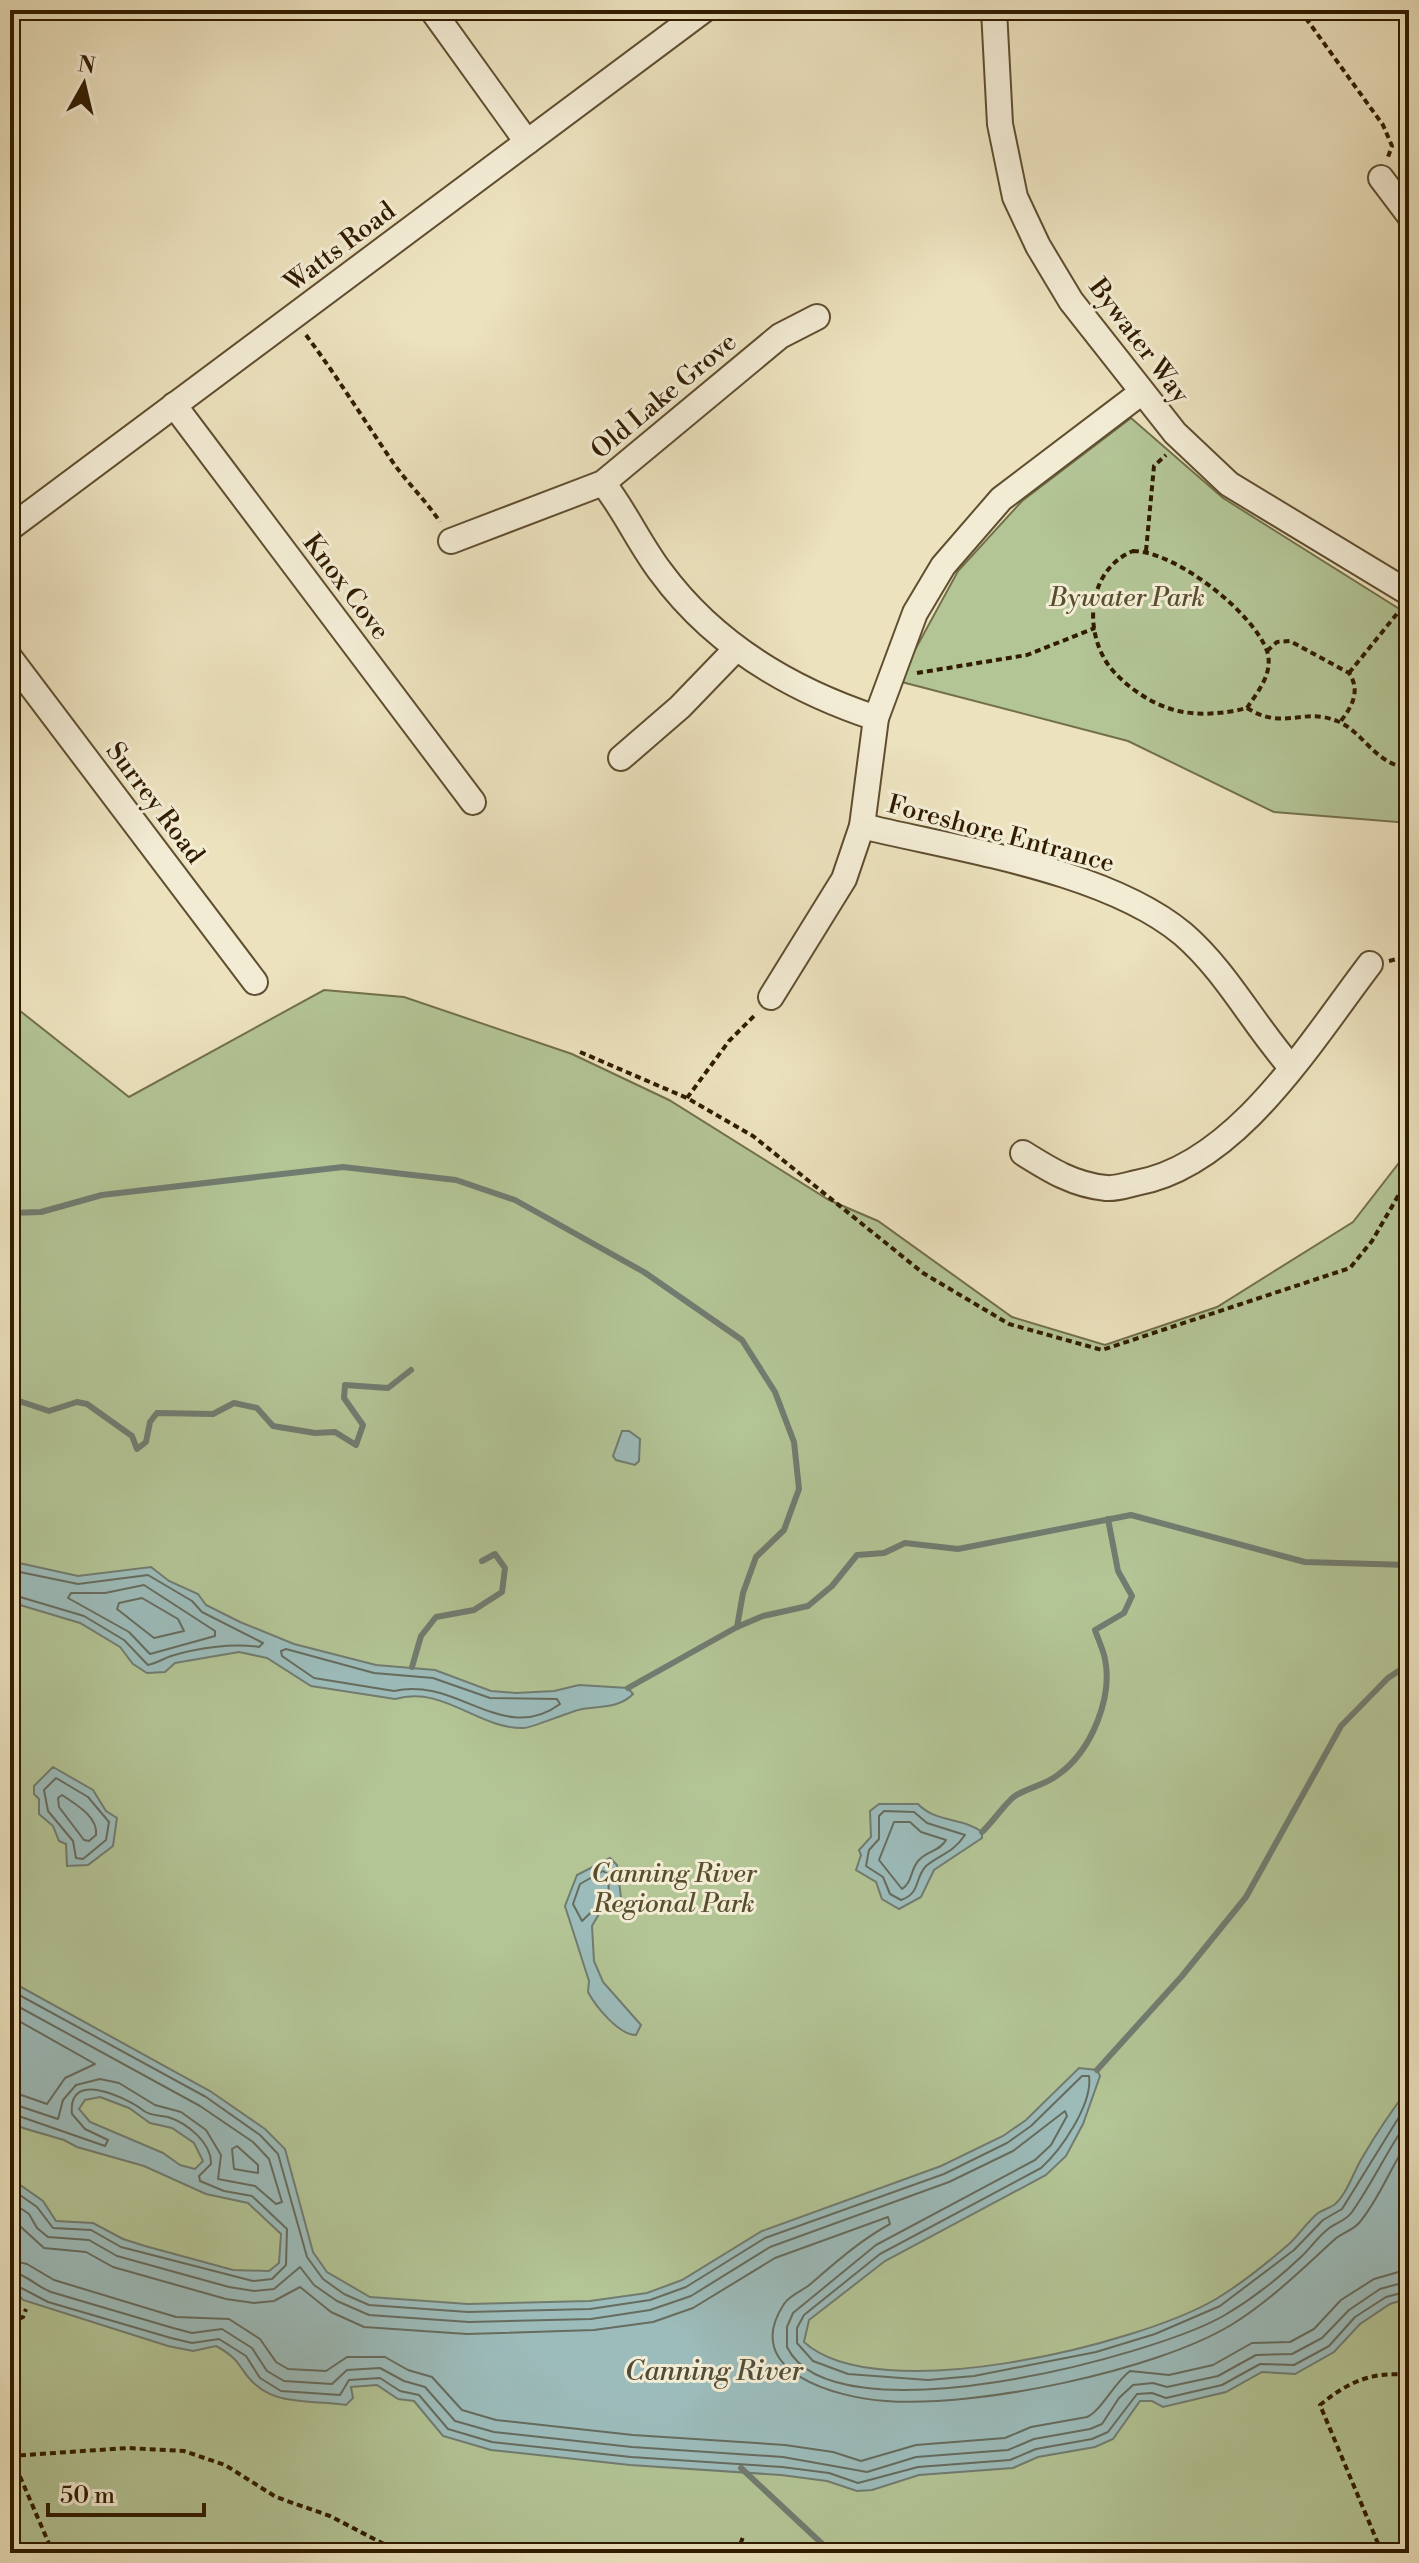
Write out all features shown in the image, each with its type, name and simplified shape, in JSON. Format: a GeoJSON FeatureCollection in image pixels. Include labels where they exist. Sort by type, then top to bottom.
{"type":"FeatureCollection","features":[{"type":"Feature","properties":{"kind":"street"},"geometry":{"type":"LineString","coordinates":[[432,10],[527,142]]}},
{"type":"Feature","properties":{"kind":"street","name":"Watts Road"},"geometry":{"type":"LineString","coordinates":[[10,528],[704,10]]}},
{"type":"Feature","properties":{"kind":"street","name":"Bywater Way"},"geometry":{"type":"LineString","coordinates":[[994,10],[1000,124],[1015,197],[1038,246],[1071,301],[1175,433],[1229,484],[1408,597]]}},
{"type":"Feature","properties":{"kind":"street"},"geometry":{"type":"LineString","coordinates":[[1381,178],[1409,215]]}},
{"type":"Feature","properties":{"kind":"street","name":"Old Lake Grove"},"geometry":{"type":"LineString","coordinates":[[451,541],[603,483],[780,336],[817,317]]}},
{"type":"Feature","properties":{"kind":"street"},"geometry":{"type":"LineString","coordinates":[[771,997],[844,879],[862,826],[876,718],[915,613],[943,566],[1001,499],[1142,392]]}},
{"type":"Feature","properties":{"kind":"street","name":"Knox Cove"},"geometry":{"type":"LineString","coordinates":[[174,405],[473,802]]}},
{"type":"Feature","properties":{"kind":"street"},"geometry":{"type":"LineString","coordinates":[[603,483],[627,513],[660,571],[735,650],[793,686],[876,718]]}},
{"type":"Feature","properties":{"kind":"street"},"geometry":{"type":"LineString","coordinates":[[621,758],[680,707],[735,650]]}},
{"type":"Feature","properties":{"kind":"street","name":"Surrey Road"},"geometry":{"type":"LineString","coordinates":[[10,658],[255,982]]}},
{"type":"Feature","properties":{"kind":"street","name":"Foreshore Entrance"},"geometry":{"type":"LineString","coordinates":[[862,826],[1056,873],[1101,887],[1149,909],[1184,935],[1214,965],[1264,1036],[1290,1066]]}},
{"type":"Feature","properties":{"kind":"street"},"geometry":{"type":"LineString","coordinates":[[1023,1153],[1064,1178],[1108,1188],[1159,1179],[1207,1155],[1249,1118],[1370,964]]}},
{"type":"Feature","properties":{"kind":"path"},"geometry":{"type":"LineString","coordinates":[[1300,10],[1387,132],[1392,146],[1381,178]]}},
{"type":"Feature","properties":{"kind":"path"},"geometry":{"type":"LineString","coordinates":[[293,317],[353,406],[372,426],[391,459],[431,508],[451,541]]}},
{"type":"Feature","properties":{"kind":"path"},"geometry":{"type":"LineString","coordinates":[[1146,551],[1146,524],[1154,466],[1169,453]]}},
{"type":"Feature","properties":{"kind":"path"},"geometry":{"type":"LineString","coordinates":[[1247,708],[1267,675],[1267,651],[1211,586],[1161,555],[1146,551],[1119,557],[1106,569],[1097,585],[1095,628],[1108,664],[1125,683],[1147,698],[1169,709],[1199,713],[1247,708],[1282,721],[1303,716],[1340,722],[1382,758],[1409,768]]}},
{"type":"Feature","properties":{"kind":"path"},"geometry":{"type":"LineString","coordinates":[[1349,673],[1408,597]]}},
{"type":"Feature","properties":{"kind":"path"},"geometry":{"type":"LineString","coordinates":[[891,677],[1027,655],[1095,628]]}},
{"type":"Feature","properties":{"kind":"path"},"geometry":{"type":"LineString","coordinates":[[1267,651],[1277,642],[1290,641],[1349,673],[1355,693],[1350,709],[1340,722]]}},
{"type":"Feature","properties":{"kind":"path"},"geometry":{"type":"LineString","coordinates":[[687,1098],[729,1041],[771,997]]}},
{"type":"Feature","properties":{"kind":"path"},"geometry":{"type":"LineString","coordinates":[[580,1052],[687,1098],[753,1136],[923,1273],[1009,1324],[1102,1350],[1350,1268],[1372,1241],[1409,1177]]}},
{"type":"Feature","properties":{"kind":"path"},"geometry":{"type":"LineString","coordinates":[[10,2323],[23,2317],[26,2309]]}},
{"type":"Feature","properties":{"kind":"path"},"geometry":{"type":"LineString","coordinates":[[1382,2553],[1320,2405],[1346,2384],[1391,2373],[1409,2375]]}},
{"type":"Feature","properties":{"kind":"path"},"geometry":{"type":"LineString","coordinates":[[53,2553],[11,2457],[128,2448],[184,2451],[225,2465],[276,2497],[330,2516],[401,2553]]}},
{"type":"Feature","properties":{"kind":"path"},"geometry":{"type":"LineString","coordinates":[[737,2553],[743,2537]]}},
{"type":"Feature","properties":{"kind":"green space","name":"Bywater Park"},"geometry":{"type":"Polygon","coordinates":[[[1131,418],[1223,498],[1409,615],[1409,823],[1274,812],[1128,741],[898,681],[958,571],[1022,501],[1131,418]]]}},
{"type":"Feature","properties":{"kind":"green space","name":"Canning River Regional Park"},"geometry":{"type":"Polygon","coordinates":[[[324,990],[404,997],[572,1054],[669,1100],[829,1200],[878,1221],[1012,1317],[1105,1345],[1217,1307],[1353,1222],[1409,1150],[1409,2553],[10,2553],[10,1003],[129,1097],[324,990]]]}},
{"type":"Feature","properties":{"kind":"water"},"geometry":{"type":"Polygon","coordinates":[[[622,1431],[629,1431],[640,1439],[639,1461],[635,1465],[616,1460],[613,1456],[622,1431]]]}},
{"type":"Feature","properties":{"kind":"water"},"geometry":{"type":"Polygon","coordinates":[[[10,1561],[78,1576],[151,1567],[169,1581],[198,1594],[206,1605],[294,1644],[376,1665],[435,1670],[491,1691],[554,1691],[579,1685],[628,1688],[633,1694],[616,1704],[582,1709],[524,1728],[491,1722],[429,1698],[413,1696],[395,1699],[311,1686],[267,1658],[239,1652],[175,1663],[165,1672],[147,1673],[133,1664],[120,1647],[80,1623],[10,1602],[10,1561]]]}},
{"type":"Feature","properties":{"kind":"water"},"geometry":{"type":"Polygon","coordinates":[[[53,1767],[93,1790],[106,1811],[117,1818],[113,1846],[88,1865],[67,1866],[66,1844],[59,1841],[53,1826],[39,1814],[39,1799],[34,1794],[34,1786],[53,1767]]]}},
{"type":"Feature","properties":{"kind":"water"},"geometry":{"type":"Polygon","coordinates":[[[879,1804],[918,1804],[933,1814],[974,1827],[982,1832],[982,1838],[934,1870],[921,1897],[899,1909],[882,1899],[876,1882],[856,1870],[861,1855],[859,1850],[871,1837],[870,1811],[879,1804]]]}},
{"type":"Feature","properties":{"kind":"water"},"geometry":{"type":"Polygon","coordinates":[[[610,1858],[617,1865],[621,1898],[599,1914],[592,1926],[594,1961],[603,1982],[641,2025],[636,2035],[615,2025],[588,1992],[589,1981],[565,1906],[577,1875],[610,1858]]]}},
{"type":"Feature","properties":{"kind":"water","name":"Canning River"},"geometry":{"type":"Polygon","coordinates":[[[10,1981],[210,2091],[265,2129],[285,2149],[313,2252],[327,2272],[370,2297],[468,2304],[590,2301],[647,2293],[682,2280],[762,2231],[941,2166],[1003,2136],[1026,2120],[1079,2068],[1097,2070],[1100,2076],[1083,2124],[1066,2156],[1046,2175],[885,2261],[809,2320],[804,2342],[839,2361],[888,2370],[946,2370],[1008,2363],[1129,2335],[1179,2317],[1216,2299],[1263,2266],[1318,2213],[1338,2201],[1373,2140],[1409,2088],[1409,2298],[1390,2304],[1360,2324],[1334,2352],[1295,2374],[1262,2372],[1226,2392],[1163,2407],[1152,2401],[1140,2401],[1113,2439],[1095,2447],[1038,2457],[1013,2468],[919,2475],[872,2490],[857,2491],[827,2481],[781,2475],[630,2465],[491,2450],[443,2436],[414,2401],[398,2399],[377,2385],[351,2387],[353,2398],[346,2405],[287,2399],[265,2392],[250,2380],[232,2356],[216,2346],[193,2351],[168,2346],[23,2300],[10,2285],[10,2178],[43,2201],[56,2221],[93,2223],[123,2239],[233,2270],[269,2271],[279,2263],[281,2234],[248,2203],[206,2194],[144,2166],[77,2147],[23,2128],[10,2119],[10,1981]],[[100,2097],[85,2100],[79,2109],[90,2122],[163,2153],[180,2165],[195,2169],[203,2161],[194,2143],[172,2128],[150,2123],[129,2108],[100,2097]]]}},
{"type":"Feature","properties":{"kind":"waterway"},"geometry":{"type":"LineString","coordinates":[[10,1213],[41,1212],[102,1195],[343,1167],[456,1180],[515,1200],[644,1272],[742,1340],[775,1392],[794,1442],[799,1489],[784,1530],[756,1557],[743,1593],[737,1627]]}},
{"type":"Feature","properties":{"kind":"waterway"},"geometry":{"type":"LineString","coordinates":[[10,1398],[49,1411],[77,1402],[87,1404],[132,1436],[137,1449],[146,1442],[150,1422],[157,1413],[213,1414],[234,1403],[257,1408],[273,1426],[315,1433],[335,1432],[356,1445],[363,1425],[344,1398],[345,1385],[388,1388],[411,1370]]}},
{"type":"Feature","properties":{"kind":"waterway"},"geometry":{"type":"LineString","coordinates":[[628,1688],[737,1627],[763,1616],[808,1606],[832,1586],[857,1555],[884,1553],[905,1543],[958,1549],[1131,1515],[1305,1562],[1409,1565]]}},
{"type":"Feature","properties":{"kind":"waterway"},"geometry":{"type":"LineString","coordinates":[[982,1832],[1015,1796],[1049,1781],[1070,1764],[1081,1752],[1097,1722],[1107,1674],[1095,1630],[1124,1613],[1132,1596],[1118,1571],[1108,1519]]}},
{"type":"Feature","properties":{"kind":"waterway"},"geometry":{"type":"LineString","coordinates":[[412,1667],[421,1636],[436,1617],[474,1610],[502,1592],[505,1568],[495,1554],[482,1561]]}},
{"type":"Feature","properties":{"kind":"waterway"},"geometry":{"type":"LineString","coordinates":[[1097,2070],[1182,1976],[1246,1897],[1341,1726],[1388,1678],[1409,1664]]}},
{"type":"Feature","properties":{"kind":"waterway"},"geometry":{"type":"LineString","coordinates":[[10,2293],[14,2291]]}},
{"type":"Feature","properties":{"kind":"waterway"},"geometry":{"type":"LineString","coordinates":[[741,2468],[832,2553]]}}]}
